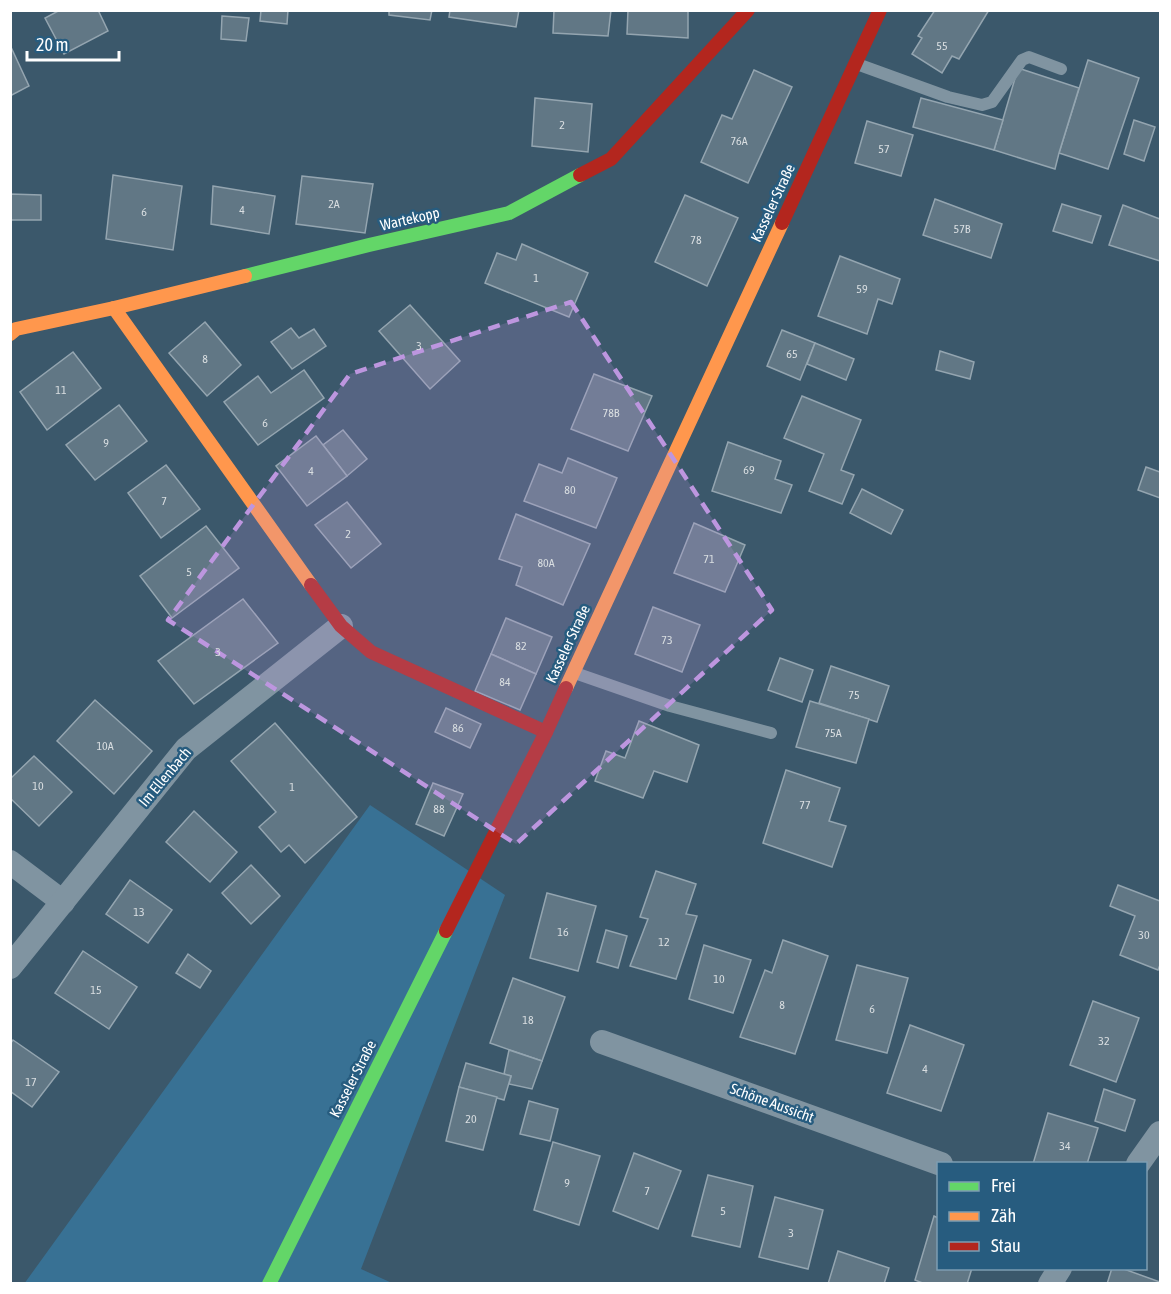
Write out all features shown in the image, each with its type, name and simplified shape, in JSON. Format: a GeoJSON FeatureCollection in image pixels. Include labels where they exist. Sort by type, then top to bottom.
{"type":"FeatureCollection","features":[{"type":"Feature","properties":{"kind":"street","name":"Wartekopp"},"geometry":{"type":"LineString","coordinates":[[10,334],[16,329],[114,308],[509,213],[611,159],[748,10]]}},
{"type":"Feature","properties":{"kind":"street","name":"Kasseler Straße"},"geometry":{"type":"LineString","coordinates":[[269,1284],[546,732],[880,10]]}},
{"type":"Feature","properties":{"kind":"street"},"geometry":{"type":"LineString","coordinates":[[114,308],[341,626],[371,652],[546,732]]}},
{"type":"Feature","properties":{"kind":"street","name":"Im Ellenbach"},"geometry":{"type":"LineString","coordinates":[[10,967],[186,749],[341,626]]}},
{"type":"Feature","properties":{"kind":"street"},"geometry":{"type":"LineString","coordinates":[[10,862],[63,902]]}},
{"type":"Feature","properties":{"kind":"street","name":"Schöne Aussicht"},"geometry":{"type":"LineString","coordinates":[[602,1042],[937,1163]]}},
{"type":"Feature","properties":{"kind":"street"},"geometry":{"type":"LineString","coordinates":[[1139,1162],[1161,1133]]}},
{"type":"Feature","properties":{"kind":"street"},"geometry":{"type":"LineString","coordinates":[[1050,1284],[1059,1270]]}},
{"type":"Feature","properties":{"kind":"lane"},"geometry":{"type":"LineString","coordinates":[[856,63],[948,97],[982,105],[992,102],[1022,60],[1029,57],[1061,69]]}},
{"type":"Feature","properties":{"kind":"lane"},"geometry":{"type":"LineString","coordinates":[[574,672],[670,706],[771,733]]}},
{"type":"Feature","properties":{"kind":"highlighted area"},"geometry":{"type":"Polygon","coordinates":[[[571,302],[772,610],[516,844],[168,620],[350,374],[571,302]]]}},
{"type":"Feature","properties":{"kind":"shaded area"},"geometry":{"type":"Polygon","coordinates":[[[370,805],[505,895],[361,1269],[392,1283],[24,1284],[370,805]]]}},
{"type":"Feature","properties":{"kind":"building"},"geometry":{"type":"Polygon","coordinates":[[[60,10],[98,10],[108,31],[64,54],[45,18],[60,10]]]}},
{"type":"Feature","properties":{"kind":"building"},"geometry":{"type":"Polygon","coordinates":[[[261,10],[288,10],[287,24],[260,21],[261,10]]]}},
{"type":"Feature","properties":{"kind":"building"},"geometry":{"type":"Polygon","coordinates":[[[389,10],[432,10],[430,20],[389,15],[389,10]]]}},
{"type":"Feature","properties":{"kind":"building"},"geometry":{"type":"Polygon","coordinates":[[[450,10],[519,10],[516,27],[449,17],[450,10]]]}},
{"type":"Feature","properties":{"kind":"building"},"geometry":{"type":"Polygon","coordinates":[[[554,10],[611,10],[608,36],[553,33],[554,10]]]}},
{"type":"Feature","properties":{"kind":"building"},"geometry":{"type":"Polygon","coordinates":[[[628,10],[688,10],[688,38],[627,34],[628,10]]]}},
{"type":"Feature","properties":{"kind":"building"},"geometry":{"type":"Polygon","coordinates":[[[935,10],[989,10],[959,59],[952,56],[942,73],[912,54],[922,38],[918,36],[935,10]]]}},
{"type":"Feature","properties":{"kind":"building"},"geometry":{"type":"Polygon","coordinates":[[[222,16],[249,18],[246,41],[221,39],[222,16]]]}},
{"type":"Feature","properties":{"kind":"building"},"geometry":{"type":"Polygon","coordinates":[[[10,45],[29,86],[10,96],[10,45]]]}},
{"type":"Feature","properties":{"kind":"building"},"geometry":{"type":"Polygon","coordinates":[[[1088,60],[1139,78],[1108,169],[1059,153],[1088,60]]]}},
{"type":"Feature","properties":{"kind":"building"},"geometry":{"type":"Polygon","coordinates":[[[1018,68],[1079,88],[1055,169],[994,150],[1018,68]]]}},
{"type":"Feature","properties":{"kind":"building"},"geometry":{"type":"Polygon","coordinates":[[[754,70],[792,87],[748,183],[701,162],[722,115],[732,119],[754,70]]]}},
{"type":"Feature","properties":{"kind":"building"},"geometry":{"type":"Polygon","coordinates":[[[535,98],[592,104],[588,152],[532,146],[535,98]]]}},
{"type":"Feature","properties":{"kind":"building"},"geometry":{"type":"Polygon","coordinates":[[[921,98],[1003,120],[994,150],[913,127],[921,98]]]}},
{"type":"Feature","properties":{"kind":"building"},"geometry":{"type":"Polygon","coordinates":[[[1134,120],[1155,127],[1144,161],[1124,154],[1134,120]]]}},
{"type":"Feature","properties":{"kind":"building"},"geometry":{"type":"Polygon","coordinates":[[[867,121],[913,135],[901,176],[855,163],[867,121]]]}},
{"type":"Feature","properties":{"kind":"building"},"geometry":{"type":"Polygon","coordinates":[[[113,175],[182,186],[173,250],[106,239],[113,175]]]}},
{"type":"Feature","properties":{"kind":"building"},"geometry":{"type":"Polygon","coordinates":[[[302,176],[373,184],[365,233],[296,224],[302,176]]]}},
{"type":"Feature","properties":{"kind":"building"},"geometry":{"type":"Polygon","coordinates":[[[213,186],[275,196],[269,234],[211,224],[213,186]]]}},
{"type":"Feature","properties":{"kind":"building"},"geometry":{"type":"Polygon","coordinates":[[[10,194],[41,195],[41,220],[10,220],[10,194]]]}},
{"type":"Feature","properties":{"kind":"building"},"geometry":{"type":"Polygon","coordinates":[[[685,195],[738,218],[707,286],[655,262],[685,195]]]}},
{"type":"Feature","properties":{"kind":"building"},"geometry":{"type":"Polygon","coordinates":[[[935,199],[1002,224],[991,258],[923,235],[935,199]]]}},
{"type":"Feature","properties":{"kind":"building"},"geometry":{"type":"Polygon","coordinates":[[[1062,204],[1101,216],[1092,243],[1053,231],[1062,204]]]}},
{"type":"Feature","properties":{"kind":"building"},"geometry":{"type":"Polygon","coordinates":[[[1123,205],[1160,219],[1160,261],[1109,245],[1123,205]]]}},
{"type":"Feature","properties":{"kind":"building"},"geometry":{"type":"Polygon","coordinates":[[[522,244],[588,273],[569,317],[485,283],[497,253],[516,260],[522,244]]]}},
{"type":"Feature","properties":{"kind":"building"},"geometry":{"type":"Polygon","coordinates":[[[840,256],[900,279],[892,304],[878,299],[867,334],[818,316],[840,256]]]}},
{"type":"Feature","properties":{"kind":"building"},"geometry":{"type":"Polygon","coordinates":[[[410,305],[460,361],[430,389],[379,331],[410,305]]]}},
{"type":"Feature","properties":{"kind":"building"},"geometry":{"type":"Polygon","coordinates":[[[205,322],[241,365],[207,396],[169,353],[205,322]]]}},
{"type":"Feature","properties":{"kind":"building"},"geometry":{"type":"Polygon","coordinates":[[[291,328],[299,338],[314,329],[326,346],[292,369],[271,342],[291,328]]]}},
{"type":"Feature","properties":{"kind":"building"},"geometry":{"type":"Polygon","coordinates":[[[782,330],[815,343],[800,380],[767,366],[782,330]]]}},
{"type":"Feature","properties":{"kind":"building"},"geometry":{"type":"Polygon","coordinates":[[[815,343],[854,359],[846,380],[807,364],[815,343]]]}},
{"type":"Feature","properties":{"kind":"building"},"geometry":{"type":"Polygon","coordinates":[[[940,351],[974,362],[970,379],[936,370],[940,351]]]}},
{"type":"Feature","properties":{"kind":"building"},"geometry":{"type":"Polygon","coordinates":[[[73,352],[101,388],[47,430],[20,392],[73,352]]]}},
{"type":"Feature","properties":{"kind":"building"},"geometry":{"type":"Polygon","coordinates":[[[304,370],[324,398],[258,445],[224,402],[258,376],[271,393],[304,370]]]}},
{"type":"Feature","properties":{"kind":"building"},"geometry":{"type":"Polygon","coordinates":[[[594,374],[652,396],[628,451],[571,429],[594,374]]]}},
{"type":"Feature","properties":{"kind":"building"},"geometry":{"type":"Polygon","coordinates":[[[802,396],[861,420],[841,470],[854,475],[842,504],[809,491],[824,454],[784,438],[802,396]]]}},
{"type":"Feature","properties":{"kind":"building"},"geometry":{"type":"Polygon","coordinates":[[[119,405],[147,441],[95,480],[66,445],[119,405]]]}},
{"type":"Feature","properties":{"kind":"building"},"geometry":{"type":"Polygon","coordinates":[[[343,430],[367,459],[347,476],[323,445],[343,430]]]}},
{"type":"Feature","properties":{"kind":"building"},"geometry":{"type":"Polygon","coordinates":[[[316,436],[347,476],[307,506],[276,466],[316,436]]]}},
{"type":"Feature","properties":{"kind":"building"},"geometry":{"type":"Polygon","coordinates":[[[728,442],[781,461],[775,479],[792,485],[781,513],[712,491],[728,442]]]}},
{"type":"Feature","properties":{"kind":"building"},"geometry":{"type":"Polygon","coordinates":[[[568,458],[617,478],[596,528],[524,501],[539,464],[562,473],[568,458]]]}},
{"type":"Feature","properties":{"kind":"building"},"geometry":{"type":"Polygon","coordinates":[[[166,465],[200,509],[161,538],[128,493],[166,465]]]}},
{"type":"Feature","properties":{"kind":"building"},"geometry":{"type":"Polygon","coordinates":[[[1146,467],[1160,472],[1160,498],[1138,490],[1146,467]]]}},
{"type":"Feature","properties":{"kind":"building"},"geometry":{"type":"Polygon","coordinates":[[[862,489],[903,510],[891,534],[850,513],[862,489]]]}},
{"type":"Feature","properties":{"kind":"building"},"geometry":{"type":"Polygon","coordinates":[[[347,502],[381,544],[351,568],[315,525],[347,502]]]}},
{"type":"Feature","properties":{"kind":"building"},"geometry":{"type":"Polygon","coordinates":[[[516,514],[590,544],[563,605],[516,585],[522,567],[499,559],[516,514]]]}},
{"type":"Feature","properties":{"kind":"building"},"geometry":{"type":"Polygon","coordinates":[[[694,523],[745,545],[725,592],[674,573],[694,523]]]}},
{"type":"Feature","properties":{"kind":"building"},"geometry":{"type":"Polygon","coordinates":[[[206,526],[239,568],[172,618],[140,576],[206,526]]]}},
{"type":"Feature","properties":{"kind":"building"},"geometry":{"type":"Polygon","coordinates":[[[243,599],[278,643],[194,704],[158,661],[243,599]]]}},
{"type":"Feature","properties":{"kind":"building"},"geometry":{"type":"Polygon","coordinates":[[[653,607],[700,625],[682,672],[635,654],[653,607]]]}},
{"type":"Feature","properties":{"kind":"building"},"geometry":{"type":"Polygon","coordinates":[[[506,618],[552,637],[536,674],[491,654],[506,618]]]}},
{"type":"Feature","properties":{"kind":"building"},"geometry":{"type":"Polygon","coordinates":[[[491,654],[536,674],[520,710],[475,691],[491,654]]]}},
{"type":"Feature","properties":{"kind":"building"},"geometry":{"type":"Polygon","coordinates":[[[780,658],[813,670],[802,702],[768,690],[780,658]]]}},
{"type":"Feature","properties":{"kind":"building"},"geometry":{"type":"Polygon","coordinates":[[[831,666],[889,686],[877,722],[819,703],[831,666]]]}},
{"type":"Feature","properties":{"kind":"building"},"geometry":{"type":"Polygon","coordinates":[[[95,700],[152,751],[114,794],[57,741],[95,700]]]}},
{"type":"Feature","properties":{"kind":"building"},"geometry":{"type":"Polygon","coordinates":[[[810,701],[869,719],[856,763],[796,747],[810,701]]]}},
{"type":"Feature","properties":{"kind":"building"},"geometry":{"type":"Polygon","coordinates":[[[446,708],[481,724],[470,748],[435,732],[446,708]]]}},
{"type":"Feature","properties":{"kind":"building"},"geometry":{"type":"Polygon","coordinates":[[[639,721],[699,745],[687,782],[654,771],[643,798],[595,781],[606,751],[625,758],[639,721]]]}},
{"type":"Feature","properties":{"kind":"building"},"geometry":{"type":"Polygon","coordinates":[[[275,723],[357,817],[305,863],[289,845],[281,852],[259,827],[276,812],[231,761],[275,723]]]}},
{"type":"Feature","properties":{"kind":"building"},"geometry":{"type":"Polygon","coordinates":[[[34,756],[72,792],[39,826],[10,798],[10,779],[34,756]]]}},
{"type":"Feature","properties":{"kind":"building"},"geometry":{"type":"Polygon","coordinates":[[[786,770],[840,788],[829,821],[846,826],[832,867],[763,843],[786,770]]]}},
{"type":"Feature","properties":{"kind":"building"},"geometry":{"type":"Polygon","coordinates":[[[433,783],[463,794],[444,836],[416,824],[433,783]]]}},
{"type":"Feature","properties":{"kind":"building"},"geometry":{"type":"Polygon","coordinates":[[[194,811],[237,852],[210,882],[166,842],[194,811]]]}},
{"type":"Feature","properties":{"kind":"building"},"geometry":{"type":"Polygon","coordinates":[[[251,865],[280,896],[251,924],[222,893],[251,865]]]}},
{"type":"Feature","properties":{"kind":"building"},"geometry":{"type":"Polygon","coordinates":[[[656,871],[696,884],[686,914],[697,916],[676,979],[630,966],[648,919],[640,917],[656,871]]]}},
{"type":"Feature","properties":{"kind":"building"},"geometry":{"type":"Polygon","coordinates":[[[130,880],[172,910],[148,943],[106,914],[130,880]]]}},
{"type":"Feature","properties":{"kind":"building"},"geometry":{"type":"Polygon","coordinates":[[[1118,885],[1160,901],[1160,965],[1158,970],[1120,955],[1135,916],[1110,906],[1118,885]]]}},
{"type":"Feature","properties":{"kind":"building"},"geometry":{"type":"Polygon","coordinates":[[[547,893],[596,906],[578,971],[530,958],[547,893]]]}},
{"type":"Feature","properties":{"kind":"building"},"geometry":{"type":"Polygon","coordinates":[[[606,930],[627,936],[618,968],[597,962],[606,930]]]}},
{"type":"Feature","properties":{"kind":"building"},"geometry":{"type":"Polygon","coordinates":[[[783,940],[828,956],[795,1054],[740,1037],[765,970],[772,973],[783,940]]]}},
{"type":"Feature","properties":{"kind":"building"},"geometry":{"type":"Polygon","coordinates":[[[704,945],[751,960],[733,1013],[689,999],[704,945]]]}},
{"type":"Feature","properties":{"kind":"building"},"geometry":{"type":"Polygon","coordinates":[[[83,951],[137,987],[109,1029],[55,993],[83,951]]]}},
{"type":"Feature","properties":{"kind":"building"},"geometry":{"type":"Polygon","coordinates":[[[188,954],[211,971],[200,988],[176,973],[188,954]]]}},
{"type":"Feature","properties":{"kind":"building"},"geometry":{"type":"Polygon","coordinates":[[[857,965],[908,978],[887,1053],[836,1040],[857,965]]]}},
{"type":"Feature","properties":{"kind":"building"},"geometry":{"type":"Polygon","coordinates":[[[513,978],[565,997],[542,1061],[490,1043],[513,978]]]}},
{"type":"Feature","properties":{"kind":"building"},"geometry":{"type":"Polygon","coordinates":[[[1093,1001],[1139,1018],[1116,1082],[1070,1065],[1093,1001]]]}},
{"type":"Feature","properties":{"kind":"building"},"geometry":{"type":"Polygon","coordinates":[[[910,1025],[964,1045],[941,1111],[887,1093],[910,1025]]]}},
{"type":"Feature","properties":{"kind":"building"},"geometry":{"type":"Polygon","coordinates":[[[13,1040],[59,1072],[32,1107],[10,1091],[10,1044],[13,1040]]]}},
{"type":"Feature","properties":{"kind":"building"},"geometry":{"type":"Polygon","coordinates":[[[509,1050],[542,1061],[532,1089],[509,1084],[511,1076],[504,1074],[509,1050]]]}},
{"type":"Feature","properties":{"kind":"building"},"geometry":{"type":"Polygon","coordinates":[[[466,1063],[511,1076],[504,1100],[459,1087],[466,1063]]]}},
{"type":"Feature","properties":{"kind":"building"},"geometry":{"type":"Polygon","coordinates":[[[459,1087],[497,1097],[483,1150],[446,1141],[459,1087]]]}},
{"type":"Feature","properties":{"kind":"building"},"geometry":{"type":"Polygon","coordinates":[[[1104,1089],[1135,1100],[1125,1131],[1095,1121],[1104,1089]]]}},
{"type":"Feature","properties":{"kind":"building"},"geometry":{"type":"Polygon","coordinates":[[[529,1101],[558,1109],[550,1141],[520,1134],[529,1101]]]}},
{"type":"Feature","properties":{"kind":"building"},"geometry":{"type":"Polygon","coordinates":[[[1048,1113],[1098,1128],[1088,1162],[1034,1162],[1048,1113]]]}},
{"type":"Feature","properties":{"kind":"building"},"geometry":{"type":"Polygon","coordinates":[[[553,1142],[600,1156],[579,1225],[534,1210],[553,1142]]]}},
{"type":"Feature","properties":{"kind":"building"},"geometry":{"type":"Polygon","coordinates":[[[634,1153],[681,1171],[658,1229],[613,1211],[634,1153]]]}},
{"type":"Feature","properties":{"kind":"building"},"geometry":{"type":"Polygon","coordinates":[[[708,1175],[753,1186],[740,1247],[692,1236],[708,1175]]]}},
{"type":"Feature","properties":{"kind":"building"},"geometry":{"type":"Polygon","coordinates":[[[775,1197],[823,1210],[808,1269],[759,1257],[775,1197]]]}},
{"type":"Feature","properties":{"kind":"building"},"geometry":{"type":"Polygon","coordinates":[[[934,1216],[937,1218],[937,1270],[971,1270],[967,1284],[925,1284],[915,1280],[934,1216]]]}},
{"type":"Feature","properties":{"kind":"building"},"geometry":{"type":"Polygon","coordinates":[[[838,1251],[889,1268],[884,1284],[828,1284],[838,1251]]]}},
{"type":"Feature","properties":{"kind":"building"},"geometry":{"type":"Polygon","coordinates":[[[1111,1270],[1127,1270],[1160,1282],[1160,1284],[1107,1284],[1111,1270]]]}},
{"type":"Feature","properties":{"kind":"traffic: fast"},"geometry":{"type":"LineString","coordinates":[[245,276],[509,213],[580,175]]}},
{"type":"Feature","properties":{"kind":"traffic: fast"},"geometry":{"type":"LineString","coordinates":[[269,1284],[446,931]]}},
{"type":"Feature","properties":{"kind":"traffic: slow"},"geometry":{"type":"LineString","coordinates":[[566,688],[782,223]]}},
{"type":"Feature","properties":{"kind":"traffic: slow"},"geometry":{"type":"LineString","coordinates":[[10,334],[16,329],[245,276]]}},
{"type":"Feature","properties":{"kind":"traffic: slow"},"geometry":{"type":"LineString","coordinates":[[114,308],[311,585]]}},
{"type":"Feature","properties":{"kind":"traffic: jam"},"geometry":{"type":"LineString","coordinates":[[580,175],[611,159],[748,10]]}},
{"type":"Feature","properties":{"kind":"traffic: jam"},"geometry":{"type":"LineString","coordinates":[[782,223],[880,10]]}},
{"type":"Feature","properties":{"kind":"traffic: jam"},"geometry":{"type":"LineString","coordinates":[[311,585],[341,626],[371,652],[546,732]]}},
{"type":"Feature","properties":{"kind":"traffic: jam"},"geometry":{"type":"LineString","coordinates":[[446,931],[566,688]]}}]}
